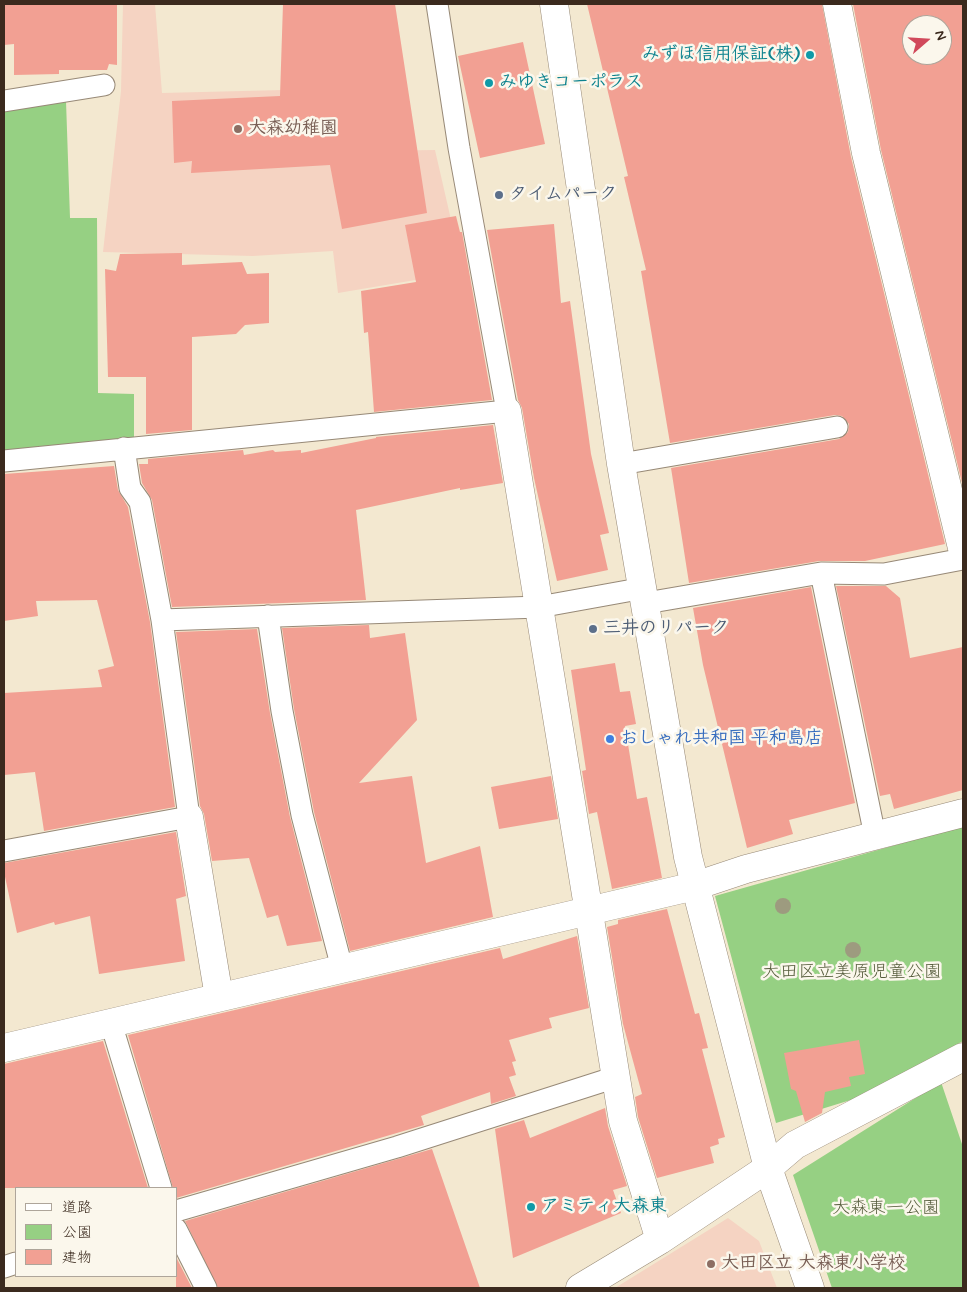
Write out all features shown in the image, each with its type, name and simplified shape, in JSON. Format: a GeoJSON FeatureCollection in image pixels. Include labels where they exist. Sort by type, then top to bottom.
{"type":"FeatureCollection","features":[{"type":"Feature","properties":{"kind":"street"},"geometry":{"type":"LineString","coordinates":[[554,4],[621,464],[645,596],[688,858],[768,1168],[810,1288]]}},
{"type":"Feature","properties":{"kind":"street"},"geometry":{"type":"LineString","coordinates":[[838,4],[866,153],[963,552]]}},
{"type":"Feature","properties":{"kind":"street"},"geometry":{"type":"LineString","coordinates":[[507,411],[623,1121],[660,1240]]}},
{"type":"Feature","properties":{"kind":"street"},"geometry":{"type":"LineString","coordinates":[[4,1048],[695,886],[746,869],[963,813]]}},
{"type":"Feature","properties":{"kind":"street"},"geometry":{"type":"LineString","coordinates":[[189,817],[219,997]]}},
{"type":"Feature","properties":{"kind":"street"},"geometry":{"type":"LineString","coordinates":[[580,1288],[660,1240],[768,1168],[795,1145],[963,1057]]}},
{"type":"Feature","properties":{"kind":"lane"},"geometry":{"type":"LineString","coordinates":[[4,461],[507,411],[459,148],[437,4]]}},
{"type":"Feature","properties":{"kind":"lane"},"geometry":{"type":"LineString","coordinates":[[4,101],[104,85]]}},
{"type":"Feature","properties":{"kind":"lane"},"geometry":{"type":"LineString","coordinates":[[621,464],[837,427]]}},
{"type":"Feature","properties":{"kind":"lane"},"geometry":{"type":"LineString","coordinates":[[4,850],[189,817],[162,620],[140,502],[130,488],[124,448]]}},
{"type":"Feature","properties":{"kind":"lane"},"geometry":{"type":"LineString","coordinates":[[162,620],[539,606],[645,596],[821,573],[884,574],[963,559]]}},
{"type":"Feature","properties":{"kind":"lane"},"geometry":{"type":"LineString","coordinates":[[821,573],[875,836]]}},
{"type":"Feature","properties":{"kind":"lane"},"geometry":{"type":"LineString","coordinates":[[268,616],[282,711],[302,815],[342,968]]}},
{"type":"Feature","properties":{"kind":"lane"},"geometry":{"type":"LineString","coordinates":[[111,1023],[161,1187]]}},
{"type":"Feature","properties":{"kind":"lane"},"geometry":{"type":"LineString","coordinates":[[178,1210],[397,1147],[616,1077]]}},
{"type":"Feature","properties":{"kind":"lane"},"geometry":{"type":"LineString","coordinates":[[178,1233],[206,1288]]}},
{"type":"Feature","properties":{"kind":"shaded area","name":"大森幼稚園"},"geometry":{"type":"Polygon","coordinates":[[[123,4],[155,4],[162,93],[323,89],[364,151],[435,150],[463,272],[338,293],[333,251],[253,256],[103,252],[121,91],[123,4]]]}},
{"type":"Feature","properties":{"kind":"shaded area","name":"大田区立 大森東小学校"},"geometry":{"type":"Polygon","coordinates":[[[728,1218],[759,1241],[777,1288],[615,1288],[728,1218]]]}},
{"type":"Feature","properties":{"kind":"green space"},"geometry":{"type":"Polygon","coordinates":[[[66,101],[70,218],[97,218],[98,393],[134,394],[134,444],[4,457],[4,111],[66,101]]]}},
{"type":"Feature","properties":{"kind":"green space","name":"大田区立美原児童公園"},"geometry":{"type":"Polygon","coordinates":[[[963,826],[963,1041],[867,1095],[776,1123],[715,896],[963,826]]]}},
{"type":"Feature","properties":{"kind":"green space","name":"大森東一公園"},"geometry":{"type":"Polygon","coordinates":[[[941,1082],[963,1147],[963,1288],[832,1288],[793,1175],[941,1082]]]}},
{"type":"Feature","properties":{"kind":"building"},"geometry":{"type":"Polygon","coordinates":[[[4,4],[117,4],[117,65],[109,64],[107,70],[59,70],[59,74],[14,75],[14,44],[4,45],[4,4]]]}},
{"type":"Feature","properties":{"kind":"building"},"geometry":{"type":"Polygon","coordinates":[[[283,4],[395,4],[427,213],[342,229],[330,165],[191,173],[192,161],[174,163],[172,101],[280,96],[283,4]]]}},
{"type":"Feature","properties":{"kind":"building"},"geometry":{"type":"Polygon","coordinates":[[[587,4],[822,4],[851,157],[945,544],[865,561],[819,561],[689,583],[671,468],[839,439],[848,432],[849,424],[842,416],[835,415],[670,443],[641,271],[646,270],[624,177],[628,176],[587,4]]]}},
{"type":"Feature","properties":{"kind":"building"},"geometry":{"type":"Polygon","coordinates":[[[853,4],[963,4],[963,487],[881,150],[853,4]]]}},
{"type":"Feature","properties":{"kind":"building"},"geometry":{"type":"Polygon","coordinates":[[[523,42],[545,144],[480,158],[458,56],[523,42]]]}},
{"type":"Feature","properties":{"kind":"building"},"geometry":{"type":"Polygon","coordinates":[[[456,216],[460,232],[462,232],[492,400],[374,412],[368,332],[364,333],[361,291],[416,282],[405,225],[456,216]]]}},
{"type":"Feature","properties":{"kind":"building"},"geometry":{"type":"Polygon","coordinates":[[[554,224],[561,303],[570,301],[591,454],[609,533],[600,535],[608,570],[557,581],[534,478],[522,408],[518,400],[487,230],[554,224]]]}},
{"type":"Feature","properties":{"kind":"building"},"geometry":{"type":"Polygon","coordinates":[[[182,253],[182,265],[242,262],[247,274],[269,273],[269,323],[245,325],[236,334],[192,337],[192,430],[146,434],[146,377],[108,377],[105,269],[116,271],[120,254],[182,253]]]}},
{"type":"Feature","properties":{"kind":"building"},"geometry":{"type":"Polygon","coordinates":[[[493,425],[503,483],[460,490],[460,488],[356,510],[366,600],[172,607],[152,500],[142,483],[139,464],[148,464],[148,459],[243,450],[244,455],[273,450],[275,452],[301,450],[301,453],[376,437],[493,425]]]}},
{"type":"Feature","properties":{"kind":"building"},"geometry":{"type":"Polygon","coordinates":[[[114,466],[118,490],[128,507],[150,622],[175,807],[44,831],[35,772],[4,775],[4,693],[102,687],[98,670],[114,666],[97,600],[36,601],[38,616],[4,621],[4,474],[114,466]]]}},
{"type":"Feature","properties":{"kind":"building"},"geometry":{"type":"Polygon","coordinates":[[[836,586],[886,586],[900,598],[910,658],[963,647],[963,790],[894,809],[890,794],[880,796],[836,586]]]}},
{"type":"Feature","properties":{"kind":"building"},"geometry":{"type":"Polygon","coordinates":[[[811,587],[855,803],[789,820],[793,834],[747,848],[703,665],[693,608],[811,587]]]}},
{"type":"Feature","properties":{"kind":"building"},"geometry":{"type":"Polygon","coordinates":[[[369,625],[370,638],[405,633],[417,720],[359,783],[412,776],[426,863],[480,846],[493,917],[350,951],[314,812],[294,709],[282,628],[369,625]]]}},
{"type":"Feature","properties":{"kind":"building"},"geometry":{"type":"Polygon","coordinates":[[[257,629],[270,713],[290,817],[322,941],[287,946],[278,915],[267,918],[249,858],[212,861],[204,814],[200,806],[176,632],[257,629]]]}},
{"type":"Feature","properties":{"kind":"building"},"geometry":{"type":"Polygon","coordinates":[[[615,663],[620,692],[630,691],[636,724],[625,726],[637,799],[647,797],[662,878],[612,889],[597,812],[589,814],[582,771],[586,770],[571,670],[615,663]]]}},
{"type":"Feature","properties":{"kind":"building"},"geometry":{"type":"Polygon","coordinates":[[[551,776],[558,819],[499,829],[491,787],[551,776]]]}},
{"type":"Feature","properties":{"kind":"building"},"geometry":{"type":"Polygon","coordinates":[[[176,832],[186,896],[176,899],[185,961],[99,974],[90,916],[55,925],[54,922],[17,933],[4,872],[4,863],[176,832]]]}},
{"type":"Feature","properties":{"kind":"building","name":"アミティ大森東"},"geometry":{"type":"Polygon","coordinates":[[[667,909],[695,1014],[699,1013],[708,1048],[702,1049],[725,1137],[718,1139],[719,1144],[710,1147],[714,1163],[657,1178],[638,1117],[635,1097],[642,1094],[623,1024],[607,927],[618,924],[618,920],[667,909]]]}},
{"type":"Feature","properties":{"kind":"building"},"geometry":{"type":"Polygon","coordinates":[[[577,936],[589,1008],[549,1018],[552,1028],[509,1040],[516,1061],[512,1062],[516,1075],[509,1077],[516,1096],[491,1104],[490,1092],[421,1116],[424,1125],[178,1197],[178,1187],[173,1187],[128,1035],[500,948],[503,959],[577,936]]]}},
{"type":"Feature","properties":{"kind":"building"},"geometry":{"type":"Polygon","coordinates":[[[859,1040],[865,1074],[849,1077],[851,1086],[825,1092],[822,1113],[805,1122],[796,1091],[791,1089],[784,1053],[859,1040]]]}},
{"type":"Feature","properties":{"kind":"building"},"geometry":{"type":"Polygon","coordinates":[[[103,1041],[148,1187],[4,1188],[4,1064],[103,1041]]]}},
{"type":"Feature","properties":{"kind":"building","name":"アミティ大森東"},"geometry":{"type":"Polygon","coordinates":[[[605,1108],[608,1126],[627,1186],[613,1190],[621,1213],[513,1258],[495,1129],[524,1120],[530,1138],[605,1108]]]}},
{"type":"Feature","properties":{"kind":"building"},"geometry":{"type":"Polygon","coordinates":[[[432,1149],[480,1288],[218,1288],[185,1221],[432,1149]]]}},
{"type":"Feature","properties":{"kind":"building"},"geometry":{"type":"Polygon","coordinates":[[[178,1261],[192,1288],[176,1288],[176,1277],[178,1277],[178,1261]]]}},
{"type":"Feature","properties":{"kind":"place","name":"みずほ信用保証(株)"},"geometry":{"type":"Point","coordinates":[810,55]}},
{"type":"Feature","properties":{"kind":"place","name":"みゆきコーポラス"},"geometry":{"type":"Point","coordinates":[489,83]}},
{"type":"Feature","properties":{"kind":"place","name":"大森幼稚園"},"geometry":{"type":"Point","coordinates":[238,129]}},
{"type":"Feature","properties":{"kind":"place","name":"タイムパーク"},"geometry":{"type":"Point","coordinates":[499,195]}},
{"type":"Feature","properties":{"kind":"place","name":"三井のリパーク"},"geometry":{"type":"Point","coordinates":[593,629]}},
{"type":"Feature","properties":{"kind":"place","name":"おしゃれ共和国 平和島店"},"geometry":{"type":"Point","coordinates":[610,739]}},
{"type":"Feature","properties":{"kind":"place","name":"アミティ大森東"},"geometry":{"type":"Point","coordinates":[531,1207]}},
{"type":"Feature","properties":{"kind":"place","name":"大田区立 大森東小学校"},"geometry":{"type":"Point","coordinates":[711,1264]}}]}
